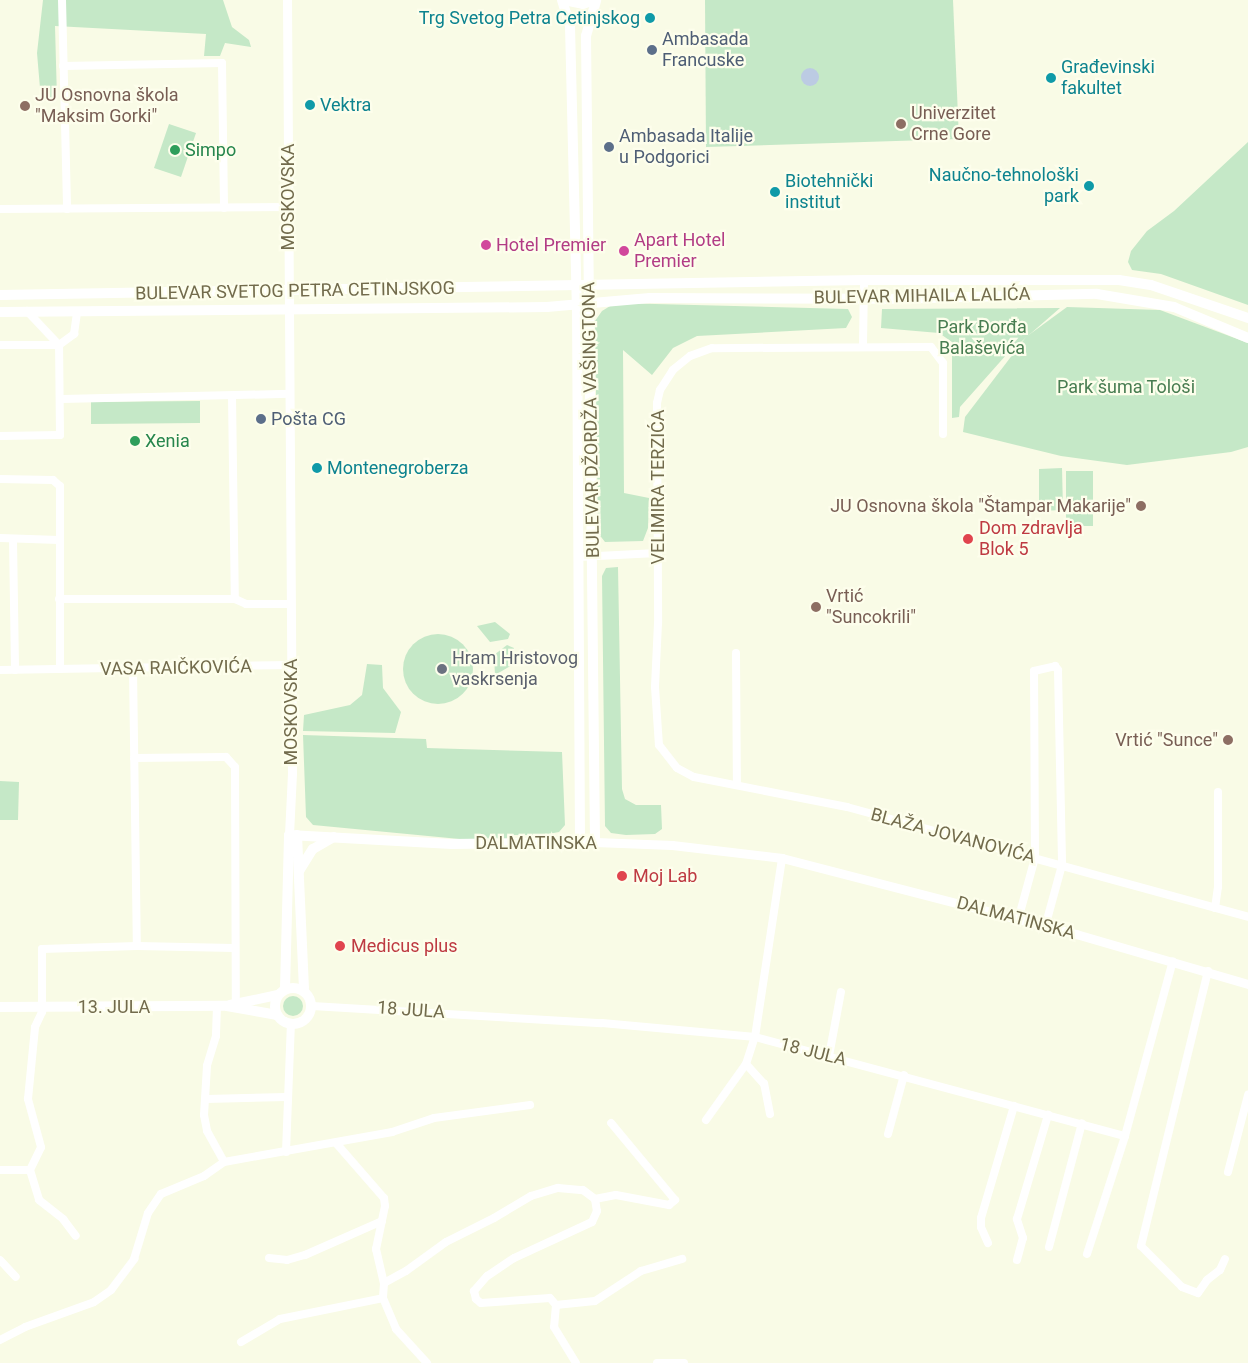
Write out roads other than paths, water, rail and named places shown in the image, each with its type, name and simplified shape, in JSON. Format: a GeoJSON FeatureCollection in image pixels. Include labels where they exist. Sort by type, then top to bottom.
{"type":"FeatureCollection","features":[{"type":"Feature","properties":{"kind":"main road"},"geometry":{"type":"LineString","coordinates":[[563,0],[583,4],[595,0]]}},
{"type":"Feature","properties":{"kind":"main road","name":"BULEVAR DŽORDŽA VAŠINGTONA"},"geometry":{"type":"LineString","coordinates":[[563,0],[570,26],[577,306],[580,842]]}},
{"type":"Feature","properties":{"kind":"main road","name":"BULEVAR DŽORDŽA VAŠINGTONA"},"geometry":{"type":"LineString","coordinates":[[595,0],[586,36],[595,842]]}},
{"type":"Feature","properties":{"kind":"main road","name":"BULEVAR MIHAILA LALIĆA"},"geometry":{"type":"LineString","coordinates":[[589,286],[864,280],[1119,280],[1151,284],[1248,318]]}},
{"type":"Feature","properties":{"kind":"main road","name":"BULEVAR SVETOG PETRA CETINJSKOG"},"geometry":{"type":"LineString","coordinates":[[0,295],[589,286]]}},
{"type":"Feature","properties":{"kind":"main road","name":"BULEVAR MIHAILA LALIĆA"},"geometry":{"type":"LineString","coordinates":[[589,306],[612,300],[650,298],[1118,295],[1174,308],[1248,338]]}},
{"type":"Feature","properties":{"kind":"main road","name":"BULEVAR SVETOG PETRA CETINJSKOG"},"geometry":{"type":"LineString","coordinates":[[0,312],[589,306]]}},
{"type":"Feature","properties":{"kind":"main road","name":"DALMATINSKA"},"geometry":{"type":"LineString","coordinates":[[293,835],[338,835],[452,844],[595,842]]}},
{"type":"Feature","properties":{"kind":"main road","name":"MOSKOVSKA"},"geometry":{"type":"LineString","coordinates":[[293,835],[298,872],[304,991]]}},
{"type":"Feature","properties":{"kind":"main road","name":"MOSKOVSKA"},"geometry":{"type":"LineString","coordinates":[[281,992],[293,835]]}},
{"type":"Feature","properties":{"kind":"main road"},"geometry":{"type":"LineString","coordinates":[[298,872],[315,847],[338,835]]}},
{"type":"Feature","properties":{"kind":"main road"},"geometry":{"type":"LineString","coordinates":[[295,987],[304,991],[312,1006],[305,1020],[290,1024],[277,1015],[229,1006],[295,987]]}},
{"type":"Feature","properties":{"kind":"main road"},"geometry":{"type":"LineString","coordinates":[[277,1015],[274,1005],[281,992]]}},
{"type":"Feature","properties":{"kind":"main road","name":"13. JULA"},"geometry":{"type":"LineString","coordinates":[[0,1007],[229,1006]]}},
{"type":"Feature","properties":{"kind":"street"},"geometry":{"type":"LineString","coordinates":[[62,0],[66,209]]}},
{"type":"Feature","properties":{"kind":"street","name":"MOSKOVSKA"},"geometry":{"type":"LineString","coordinates":[[287,0],[293,835]]}},
{"type":"Feature","properties":{"kind":"street"},"geometry":{"type":"LineString","coordinates":[[63,66],[222,64],[224,208]]}},
{"type":"Feature","properties":{"kind":"street"},"geometry":{"type":"LineString","coordinates":[[0,209],[288,207]]}},
{"type":"Feature","properties":{"kind":"street"},"geometry":{"type":"LineString","coordinates":[[863,345],[864,280]]}},
{"type":"Feature","properties":{"kind":"street"},"geometry":{"type":"LineString","coordinates":[[0,436],[60,435],[62,399],[59,345],[27,311]]}},
{"type":"Feature","properties":{"kind":"street"},"geometry":{"type":"LineString","coordinates":[[0,345],[59,345],[74,334],[77,312]]}},
{"type":"Feature","properties":{"kind":"street","name":"VELIMIRA TERZIĆA"},"geometry":{"type":"LineString","coordinates":[[664,752],[657,738],[655,696],[657,403],[660,390],[677,367],[690,356],[712,348],[863,345],[920,345],[931,347],[939,354],[943,363],[943,434]]}},
{"type":"Feature","properties":{"kind":"street"},"geometry":{"type":"LineString","coordinates":[[62,399],[289,394]]}},
{"type":"Feature","properties":{"kind":"street"},"geometry":{"type":"LineString","coordinates":[[232,396],[235,599]]}},
{"type":"Feature","properties":{"kind":"street"},"geometry":{"type":"LineString","coordinates":[[0,478],[58,482],[60,669]]}},
{"type":"Feature","properties":{"kind":"street"},"geometry":{"type":"LineString","coordinates":[[0,538],[13,540],[59,540]]}},
{"type":"Feature","properties":{"kind":"street"},"geometry":{"type":"LineString","coordinates":[[13,540],[15,670]]}},
{"type":"Feature","properties":{"kind":"street"},"geometry":{"type":"LineString","coordinates":[[578,556],[657,553]]}},
{"type":"Feature","properties":{"kind":"street"},"geometry":{"type":"LineString","coordinates":[[59,599],[235,599],[246,604],[290,604]]}},
{"type":"Feature","properties":{"kind":"street"},"geometry":{"type":"LineString","coordinates":[[736,653],[737,784]]}},
{"type":"Feature","properties":{"kind":"street","name":"VASA RAIČKOVIĆA"},"geometry":{"type":"LineString","coordinates":[[0,670],[291,665]]}},
{"type":"Feature","properties":{"kind":"street"},"geometry":{"type":"LineString","coordinates":[[1018,920],[1035,858],[1034,671],[1055,666],[1058,670],[1062,865],[1045,927]]}},
{"type":"Feature","properties":{"kind":"street"},"geometry":{"type":"LineString","coordinates":[[133,669],[137,946]]}},
{"type":"Feature","properties":{"kind":"street","name":"BLAŽA JOVANOVIĆA"},"geometry":{"type":"LineString","coordinates":[[664,752],[685,773],[847,807],[1248,917]]}},
{"type":"Feature","properties":{"kind":"street"},"geometry":{"type":"LineString","coordinates":[[134,758],[226,756],[232,761],[234,948],[229,1006],[216,1036],[207,1066],[206,1099],[207,1131],[224,1162]]}},
{"type":"Feature","properties":{"kind":"street"},"geometry":{"type":"LineString","coordinates":[[1215,908],[1218,887],[1218,792]]}},
{"type":"Feature","properties":{"kind":"street","name":"DALMATINSKA"},"geometry":{"type":"LineString","coordinates":[[595,842],[672,845],[782,858],[1173,961],[1248,984]]}},
{"type":"Feature","properties":{"kind":"street"},"geometry":{"type":"LineString","coordinates":[[706,1120],[746,1064],[755,1037],[782,858]]}},
{"type":"Feature","properties":{"kind":"street"},"geometry":{"type":"LineString","coordinates":[[76,1236],[63,1219],[38,1200],[30,1170],[41,1147],[28,1099],[35,1027],[42,1007],[42,949],[137,946],[234,948]]}},
{"type":"Feature","properties":{"kind":"street"},"geometry":{"type":"LineString","coordinates":[[1087,1254],[1125,1136],[1173,961]]}},
{"type":"Feature","properties":{"kind":"street"},"geometry":{"type":"LineString","coordinates":[[1208,971],[1141,1246],[1182,1287],[1198,1293],[1207,1280],[1220,1270],[1225,1258]]}},
{"type":"Feature","properties":{"kind":"street"},"geometry":{"type":"LineString","coordinates":[[829,1056],[841,992]]}},
{"type":"Feature","properties":{"kind":"street","name":"18 JULA"},"geometry":{"type":"LineString","coordinates":[[312,1006],[555,1020],[755,1037],[904,1075],[1125,1136]]}},
{"type":"Feature","properties":{"kind":"street"},"geometry":{"type":"LineString","coordinates":[[286,1152],[290,1024]]}},
{"type":"Feature","properties":{"kind":"street"},"geometry":{"type":"LineString","coordinates":[[746,1064],[764,1084],[770,1114]]}},
{"type":"Feature","properties":{"kind":"street"},"geometry":{"type":"LineString","coordinates":[[888,1134],[904,1075]]}},
{"type":"Feature","properties":{"kind":"street"},"geometry":{"type":"LineString","coordinates":[[1228,1172],[1248,1095]]}},
{"type":"Feature","properties":{"kind":"street"},"geometry":{"type":"LineString","coordinates":[[206,1099],[287,1097]]}},
{"type":"Feature","properties":{"kind":"street"},"geometry":{"type":"LineString","coordinates":[[0,1340],[33,1324],[94,1302],[111,1290],[134,1259],[148,1213],[157,1199],[170,1188],[204,1176],[224,1162],[392,1132],[434,1118],[530,1105]]}},
{"type":"Feature","properties":{"kind":"street"},"geometry":{"type":"LineString","coordinates":[[988,1243],[981,1227],[982,1218],[1014,1106]]}},
{"type":"Feature","properties":{"kind":"street"},"geometry":{"type":"LineString","coordinates":[[1017,1260],[1023,1238],[1018,1219],[1048,1115]]}},
{"type":"Feature","properties":{"kind":"street"},"geometry":{"type":"LineString","coordinates":[[595,1199],[616,1195],[669,1205],[675,1200],[611,1122]]}},
{"type":"Feature","properties":{"kind":"street"},"geometry":{"type":"LineString","coordinates":[[1049,1247],[1082,1123]]}},
{"type":"Feature","properties":{"kind":"street"},"geometry":{"type":"LineString","coordinates":[[336,1143],[380,1191],[385,1206],[376,1249],[384,1283],[383,1298],[396,1329],[426,1363]]}},
{"type":"Feature","properties":{"kind":"street"},"geometry":{"type":"LineString","coordinates":[[0,1170],[30,1170]]}},
{"type":"Feature","properties":{"kind":"street"},"geometry":{"type":"LineString","coordinates":[[384,1283],[446,1242],[537,1193],[571,1188],[583,1190],[595,1199],[598,1211],[592,1222],[514,1258],[487,1276],[474,1291],[476,1299],[481,1303],[544,1296],[556,1305],[595,1301],[641,1271],[682,1259]]}},
{"type":"Feature","properties":{"kind":"street"},"geometry":{"type":"LineString","coordinates":[[269,1258],[287,1260],[305,1256],[382,1222]]}},
{"type":"Feature","properties":{"kind":"street"},"geometry":{"type":"LineString","coordinates":[[0,1260],[16,1277]]}},
{"type":"Feature","properties":{"kind":"street"},"geometry":{"type":"LineString","coordinates":[[241,1342],[280,1319],[383,1298]]}},
{"type":"Feature","properties":{"kind":"street"},"geometry":{"type":"LineString","coordinates":[[556,1305],[554,1326],[576,1363]]}},
{"type":"Feature","properties":{"kind":"street"},"geometry":{"type":"LineString","coordinates":[[657,1363],[684,1363]]}},
{"type":"Feature","properties":{"kind":"water"},"geometry":{"type":"Polygon","coordinates":[[[810,68],[818,73],[819,77],[814,85],[810,86],[802,81],[801,77],[806,69],[810,68]]]}},
{"type":"Feature","properties":{"kind":"place","name":"Trg Svetog Petra Cetinjskog"},"geometry":{"type":"Point","coordinates":[650,18]}},
{"type":"Feature","properties":{"kind":"place","name":"Ambasada Francuske"},"geometry":{"type":"Point","coordinates":[652,50]}},
{"type":"Feature","properties":{"kind":"place","name":"Građevinski fakultet"},"geometry":{"type":"Point","coordinates":[1051,78]}},
{"type":"Feature","properties":{"kind":"place","name":"Vektra"},"geometry":{"type":"Point","coordinates":[310,105]}},
{"type":"Feature","properties":{"kind":"place","name":"JU Osnovna škola \"Maksim Gorki\""},"geometry":{"type":"Point","coordinates":[25,106]}},
{"type":"Feature","properties":{"kind":"place","name":"Univerzitet Crne Gore"},"geometry":{"type":"Point","coordinates":[901,124]}},
{"type":"Feature","properties":{"kind":"place","name":"Ambasada Italije u Podgorici"},"geometry":{"type":"Point","coordinates":[609,147]}},
{"type":"Feature","properties":{"kind":"place","name":"Simpo"},"geometry":{"type":"Point","coordinates":[175,150]}},
{"type":"Feature","properties":{"kind":"place","name":"Naučno-tehnološki park"},"geometry":{"type":"Point","coordinates":[1089,186]}},
{"type":"Feature","properties":{"kind":"place","name":"Biotehnički institut"},"geometry":{"type":"Point","coordinates":[775,192]}},
{"type":"Feature","properties":{"kind":"place","name":"Hotel Premier"},"geometry":{"type":"Point","coordinates":[486,245]}},
{"type":"Feature","properties":{"kind":"place","name":"Apart Hotel Premier"},"geometry":{"type":"Point","coordinates":[624,251]}},
{"type":"Feature","properties":{"kind":"place","name":"Pošta CG"},"geometry":{"type":"Point","coordinates":[261,419]}},
{"type":"Feature","properties":{"kind":"place","name":"Xenia"},"geometry":{"type":"Point","coordinates":[135,441]}},
{"type":"Feature","properties":{"kind":"place","name":"Montenegroberza"},"geometry":{"type":"Point","coordinates":[317,468]}},
{"type":"Feature","properties":{"kind":"place","name":"JU Osnovna škola \"Štampar Makarije\""},"geometry":{"type":"Point","coordinates":[1141,506]}},
{"type":"Feature","properties":{"kind":"place","name":"Dom zdravlja Blok 5"},"geometry":{"type":"Point","coordinates":[968,539]}},
{"type":"Feature","properties":{"kind":"place","name":"Vrtić \"Suncokrili\""},"geometry":{"type":"Point","coordinates":[816,607]}},
{"type":"Feature","properties":{"kind":"place","name":"Hram Hristovog vaskrsenja"},"geometry":{"type":"Point","coordinates":[442,669]}},
{"type":"Feature","properties":{"kind":"place","name":"Vrtić \"Sunce\""},"geometry":{"type":"Point","coordinates":[1228,740]}},
{"type":"Feature","properties":{"kind":"place","name":"Moj Lab"},"geometry":{"type":"Point","coordinates":[622,876]}},
{"type":"Feature","properties":{"kind":"place","name":"Medicus plus"},"geometry":{"type":"Point","coordinates":[340,946]}},
{"type":"Feature","properties":{"kind":"park label","name":"Park Đorđa Balaševića"},"geometry":{"type":"Point","coordinates":[982,338]}},
{"type":"Feature","properties":{"kind":"park label","name":"Park šuma Tološi"},"geometry":{"type":"Point","coordinates":[1126,387]}}]}
